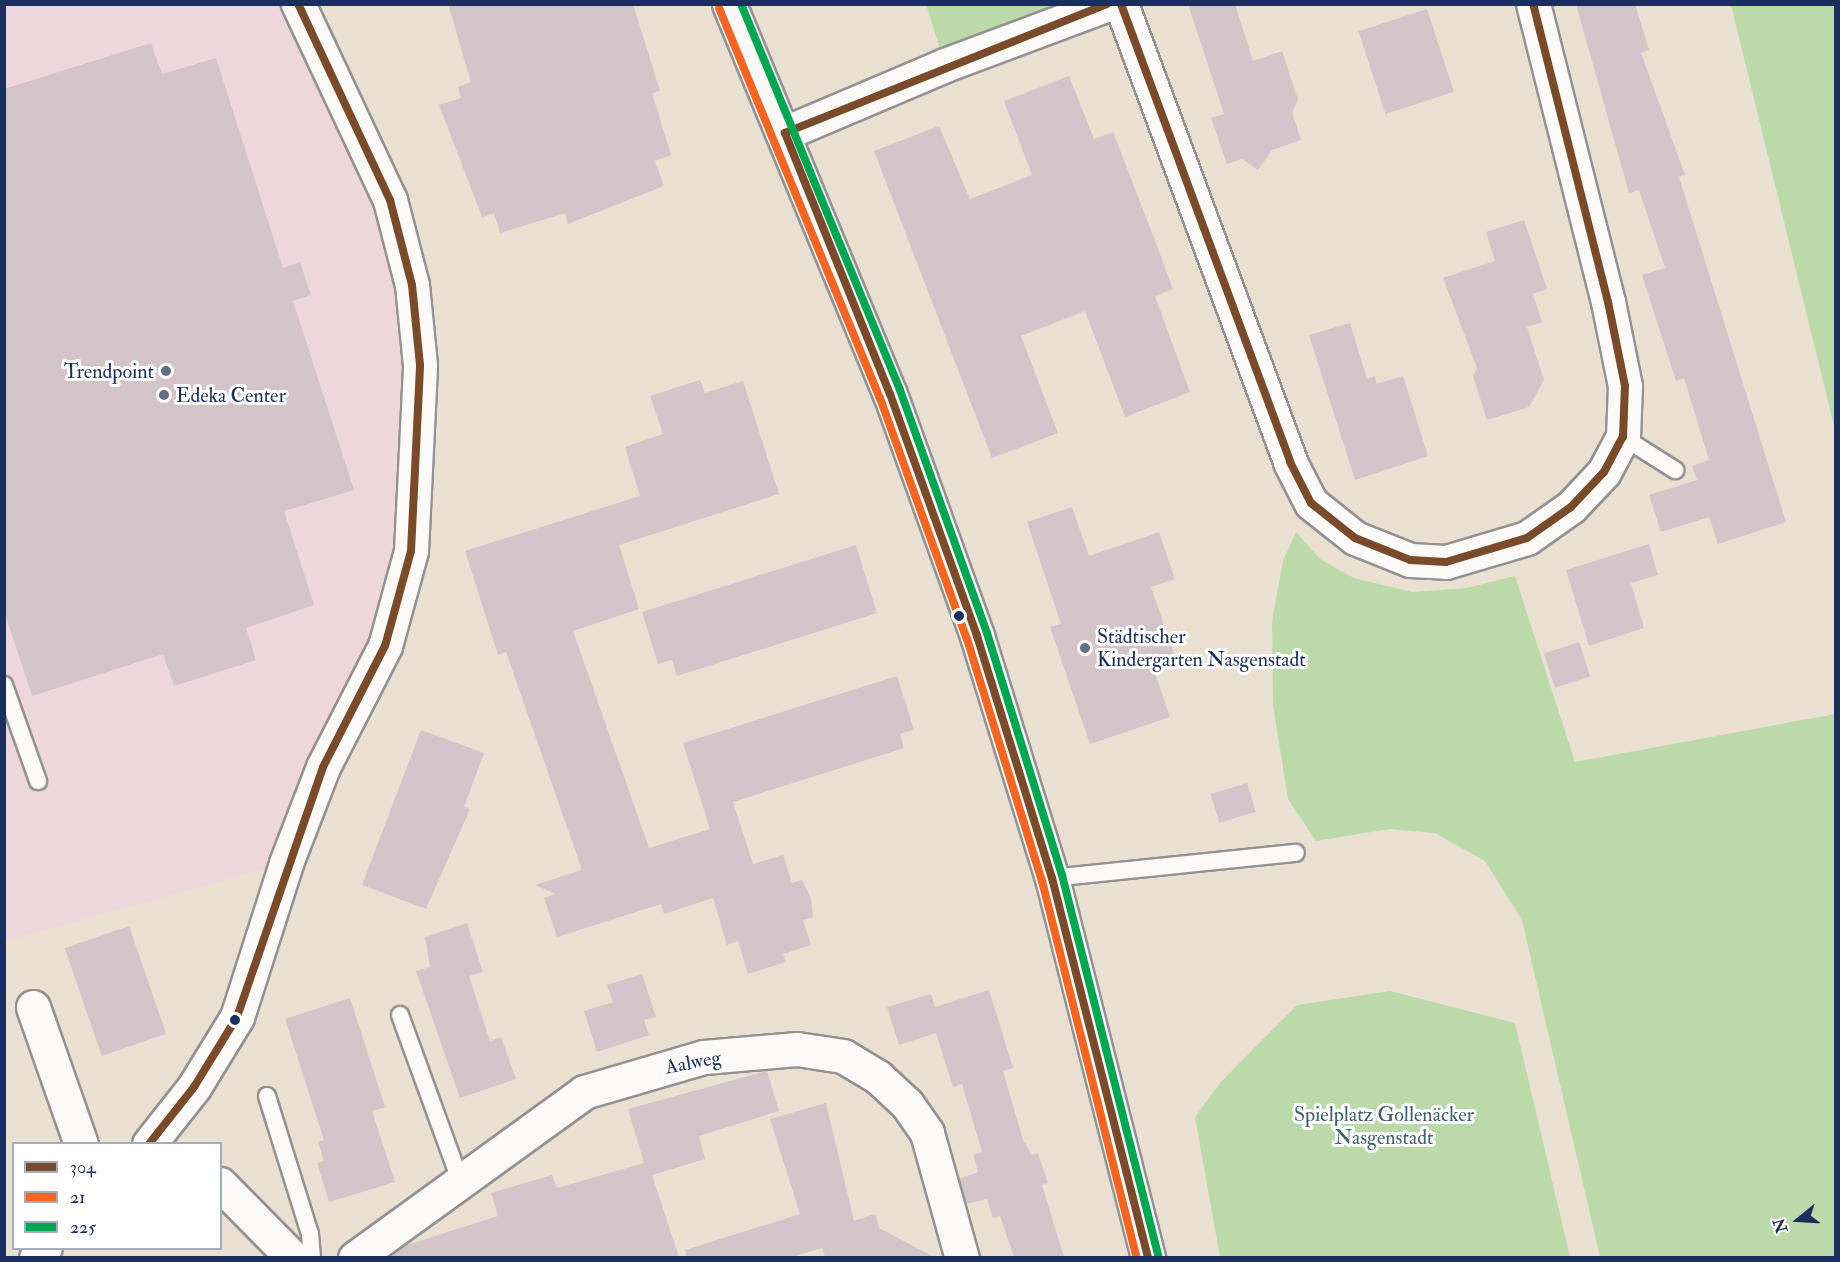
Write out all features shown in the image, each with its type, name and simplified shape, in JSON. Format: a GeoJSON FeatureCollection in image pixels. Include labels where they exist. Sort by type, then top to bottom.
{"type":"FeatureCollection","features":[{"type":"Feature","properties":{"kind":"street"},"geometry":{"type":"LineString","coordinates":[[159,1140],[237,1017],[286,863],[323,767],[385,646],[411,551],[420,365],[412,285],[390,200],[298,4]]}},
{"type":"Feature","properties":{"kind":"street"},"geometry":{"type":"LineString","coordinates":[[729,4],[785,133],[894,405],[977,636],[1052,878],[1148,1257]]}},
{"type":"Feature","properties":{"kind":"street"},"geometry":{"type":"LineString","coordinates":[[785,133],[945,65],[1108,4]]}},
{"type":"Feature","properties":{"kind":"street"},"geometry":{"type":"LineString","coordinates":[[1121,4],[1290,462],[1311,503],[1356,538],[1410,560],[1446,562],[1484,555],[1527,538],[1571,507],[1604,472],[1623,436],[1625,386],[1608,302],[1533,4]]}},
{"type":"Feature","properties":{"kind":"street"},"geometry":{"type":"LineString","coordinates":[[33,1007],[81,1142]]}},
{"type":"Feature","properties":{"kind":"street","name":"Aalweg"},"geometry":{"type":"LineString","coordinates":[[355,1257],[584,1092],[621,1077],[704,1058],[796,1049],[843,1056],[878,1077],[907,1104],[927,1133],[962,1257]]}},
{"type":"Feature","properties":{"kind":"street"},"geometry":{"type":"LineString","coordinates":[[222,1186],[294,1257]]}},
{"type":"Feature","properties":{"kind":"lane"},"geometry":{"type":"LineString","coordinates":[[1623,436],[1675,470]]}},
{"type":"Feature","properties":{"kind":"lane"},"geometry":{"type":"LineString","coordinates":[[4,685],[38,781]]}},
{"type":"Feature","properties":{"kind":"lane"},"geometry":{"type":"LineString","coordinates":[[1052,878],[1296,853]]}},
{"type":"Feature","properties":{"kind":"lane"},"geometry":{"type":"LineString","coordinates":[[400,1015],[460,1180]]}},
{"type":"Feature","properties":{"kind":"lane"},"geometry":{"type":"LineString","coordinates":[[267,1096],[310,1234],[312,1257]]}},
{"type":"Feature","properties":{"kind":"shaded area"},"geometry":{"type":"Polygon","coordinates":[[[5,5],[297,5],[390,200],[420,365],[411,551],[286,863],[5,941],[5,5]]]}},
{"type":"Feature","properties":{"kind":"green space"},"geometry":{"type":"Polygon","coordinates":[[[926,4],[1108,5],[945,65],[926,4]]]}},
{"type":"Feature","properties":{"kind":"green space"},"geometry":{"type":"Polygon","coordinates":[[[1731,5],[1835,5],[1835,430],[1731,5]]]}},
{"type":"Feature","properties":{"kind":"green space"},"geometry":{"type":"Polygon","coordinates":[[[1296,532],[1320,559],[1354,578],[1412,592],[1467,588],[1515,576],[1575,762],[1835,714],[1835,1257],[1600,1257],[1522,920],[1485,861],[1435,833],[1390,829],[1316,841],[1288,799],[1273,705],[1272,621],[1283,561],[1296,532]]]}},
{"type":"Feature","properties":{"kind":"green space","name":"Spielplatz Gollenäcker Nasgenstadt"},"geometry":{"type":"Polygon","coordinates":[[[1390,991],[1515,1023],[1570,1257],[1220,1257],[1195,1117],[1220,1083],[1297,1005],[1390,991]]]}},
{"type":"Feature","properties":{"kind":"building"},"geometry":{"type":"Polygon","coordinates":[[[448,4],[633,4],[660,91],[652,93],[671,155],[655,161],[664,186],[568,224],[565,213],[500,233],[494,213],[482,217],[439,105],[461,98],[458,87],[471,82],[448,4]]]}},
{"type":"Feature","properties":{"kind":"building"},"geometry":{"type":"Polygon","coordinates":[[[1188,4],[1235,4],[1253,61],[1282,51],[1298,100],[1292,112],[1301,140],[1272,150],[1258,170],[1242,159],[1227,164],[1211,118],[1224,114],[1188,4]]]}},
{"type":"Feature","properties":{"kind":"building"},"geometry":{"type":"Polygon","coordinates":[[[1576,4],[1635,4],[1649,50],[1641,53],[1685,175],[1679,177],[1786,522],[1718,544],[1709,517],[1661,532],[1649,495],[1697,480],[1692,466],[1709,460],[1684,378],[1676,381],[1642,275],[1665,268],[1639,190],[1629,193],[1576,4]]]}},
{"type":"Feature","properties":{"kind":"building"},"geometry":{"type":"Polygon","coordinates":[[[1427,9],[1454,92],[1385,114],[1359,31],[1427,9]]]}},
{"type":"Feature","properties":{"kind":"building","name":"Edeka Center"},"geometry":{"type":"Polygon","coordinates":[[[151,43],[162,74],[216,58],[283,268],[300,262],[311,295],[293,301],[354,490],[284,511],[314,605],[246,628],[256,660],[174,686],[163,654],[32,696],[4,611],[4,89],[151,43]]]}},
{"type":"Feature","properties":{"kind":"building"},"geometry":{"type":"Polygon","coordinates":[[[1069,76],[1094,139],[1113,132],[1154,238],[1173,289],[1155,296],[1190,392],[1125,417],[1085,311],[1021,336],[1058,433],[992,458],[874,151],[939,126],[970,199],[1032,175],[1004,101],[1069,76]]]}},
{"type":"Feature","properties":{"kind":"building"},"geometry":{"type":"Polygon","coordinates":[[[1524,220],[1547,289],[1533,294],[1542,322],[1527,327],[1544,380],[1529,407],[1487,420],[1473,376],[1477,368],[1443,278],[1495,261],[1486,232],[1524,220]]]}},
{"type":"Feature","properties":{"kind":"building"},"geometry":{"type":"Polygon","coordinates":[[[1350,323],[1367,379],[1375,376],[1376,384],[1403,376],[1428,456],[1355,480],[1309,335],[1350,323]]]}},
{"type":"Feature","properties":{"kind":"building"},"geometry":{"type":"Polygon","coordinates":[[[700,380],[705,393],[743,381],[779,494],[619,545],[639,609],[573,631],[649,848],[710,829],[683,743],[897,676],[914,730],[900,734],[904,748],[733,802],[753,864],[783,855],[792,883],[802,880],[811,898],[813,917],[803,920],[811,945],[783,954],[786,962],[748,974],[738,941],[727,945],[713,898],[664,914],[661,904],[557,937],[544,898],[556,894],[535,885],[582,870],[506,652],[498,655],[465,551],[640,496],[625,447],[663,434],[650,396],[700,380]]]}},
{"type":"Feature","properties":{"kind":"building"},"geometry":{"type":"Polygon","coordinates":[[[1072,507],[1089,556],[1159,532],[1175,579],[1151,587],[1177,663],[1154,670],[1170,717],[1090,744],[1050,627],[1061,624],[1027,522],[1072,507]]]}},
{"type":"Feature","properties":{"kind":"building"},"geometry":{"type":"Polygon","coordinates":[[[1649,544],[1658,575],[1631,583],[1644,628],[1589,646],[1566,570],[1649,544]]]}},
{"type":"Feature","properties":{"kind":"building"},"geometry":{"type":"Polygon","coordinates":[[[856,545],[877,613],[677,676],[672,660],[658,664],[642,612],[856,545]]]}},
{"type":"Feature","properties":{"kind":"building"},"geometry":{"type":"Polygon","coordinates":[[[1579,642],[1590,676],[1555,688],[1544,653],[1579,642]]]}},
{"type":"Feature","properties":{"kind":"building"},"geometry":{"type":"Polygon","coordinates":[[[421,730],[484,753],[464,807],[470,809],[426,909],[362,885],[421,730]]]}},
{"type":"Feature","properties":{"kind":"building"},"geometry":{"type":"Polygon","coordinates":[[[1247,783],[1256,812],[1219,823],[1211,794],[1247,783]]]}},
{"type":"Feature","properties":{"kind":"building"},"geometry":{"type":"Polygon","coordinates":[[[467,923],[483,972],[469,976],[490,1041],[501,1037],[516,1079],[460,1098],[416,971],[430,967],[425,937],[467,923]]]}},
{"type":"Feature","properties":{"kind":"building"},"geometry":{"type":"Polygon","coordinates":[[[129,926],[166,1034],[102,1056],[65,948],[129,926]]]}},
{"type":"Feature","properties":{"kind":"building"},"geometry":{"type":"Polygon","coordinates":[[[642,974],[656,1017],[644,1020],[649,1035],[597,1052],[584,1011],[613,1002],[607,985],[642,974]]]}},
{"type":"Feature","properties":{"kind":"building"},"geometry":{"type":"Polygon","coordinates":[[[989,990],[1013,1068],[1003,1071],[1023,1140],[1032,1155],[1038,1153],[1048,1183],[1042,1185],[1064,1257],[1014,1257],[1000,1216],[993,1218],[987,1199],[966,1204],[959,1179],[978,1172],[973,1155],[982,1152],[962,1084],[953,1087],[936,1033],[899,1045],[887,1007],[931,994],[935,1007],[989,990]]]}},
{"type":"Feature","properties":{"kind":"building"},"geometry":{"type":"Polygon","coordinates":[[[350,998],[385,1107],[372,1111],[395,1182],[329,1202],[317,1163],[324,1161],[318,1142],[324,1140],[285,1019],[350,998]]]}},
{"type":"Feature","properties":{"kind":"building"},"geometry":{"type":"Polygon","coordinates":[[[767,1071],[779,1111],[699,1136],[705,1159],[652,1175],[679,1257],[391,1257],[404,1246],[498,1216],[491,1193],[552,1175],[557,1188],[644,1163],[628,1109],[767,1071]]]}},
{"type":"Feature","properties":{"kind":"building"},"geometry":{"type":"Polygon","coordinates":[[[826,1103],[854,1221],[875,1214],[879,1228],[934,1257],[825,1257],[822,1248],[792,1257],[687,1257],[685,1250],[800,1214],[770,1119],[826,1103]]]}},
{"type":"Feature","properties":{"kind":"transit line","name":"304"},"geometry":{"type":"LineString","coordinates":[[151,1142],[194,1087],[237,1017],[323,767],[385,646],[411,551],[420,365],[412,285],[390,200],[298,4]]}},
{"type":"Feature","properties":{"kind":"transit line","name":"225"},"geometry":{"type":"LineString","coordinates":[[741,4],[900,390],[987,633],[1062,875],[1158,1255]]}},
{"type":"Feature","properties":{"kind":"transit line","name":"304"},"geometry":{"type":"LineString","coordinates":[[1107,4],[785,133],[890,394],[977,636],[1052,878],[1148,1258]]}},
{"type":"Feature","properties":{"kind":"transit line","name":"304"},"geometry":{"type":"LineString","coordinates":[[1121,4],[1290,462],[1311,503],[1355,538],[1410,560],[1446,562],[1527,538],[1571,507],[1604,472],[1623,437],[1625,386],[1608,302],[1533,4]]}},
{"type":"Feature","properties":{"kind":"transit line","name":"21"},"geometry":{"type":"LineString","coordinates":[[719,8],[880,398],[967,639],[1042,881],[1137,1258]]}},
{"type":"Feature","properties":{"kind":"place","name":"Trendpoint"},"geometry":{"type":"Point","coordinates":[166,371]}},
{"type":"Feature","properties":{"kind":"place","name":"Edeka Center"},"geometry":{"type":"Point","coordinates":[164,395]}},
{"type":"Feature","properties":{"kind":"place","name":"Städtischer Kindergarten Nasgenstadt"},"geometry":{"type":"Point","coordinates":[1085,648]}}]}
